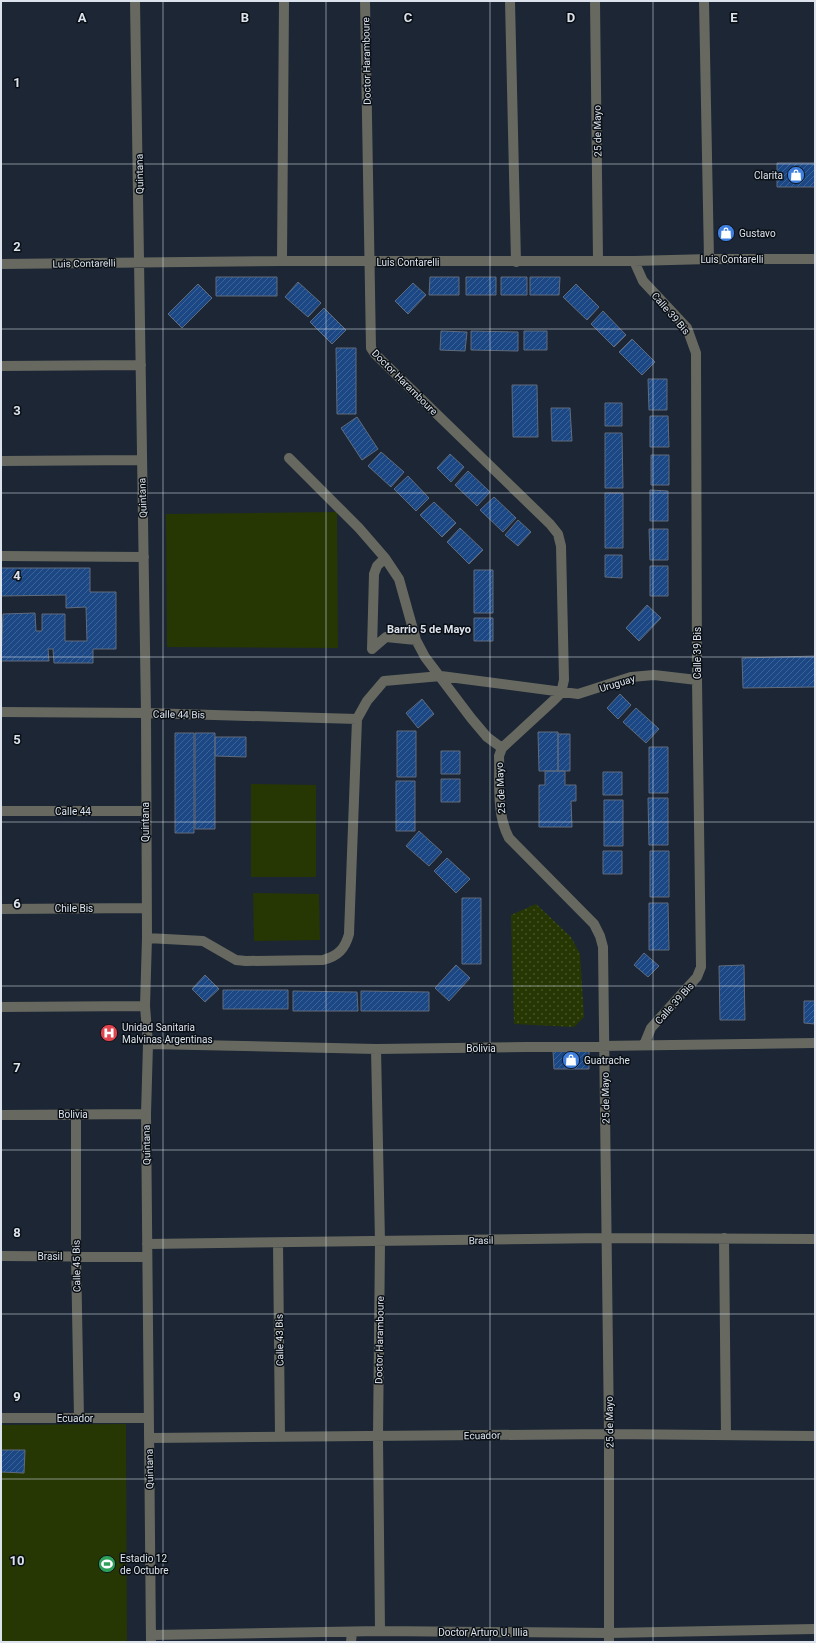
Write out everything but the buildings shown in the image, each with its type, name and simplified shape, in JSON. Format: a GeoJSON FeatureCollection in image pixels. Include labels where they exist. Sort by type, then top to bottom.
{"type":"FeatureCollection","features":[{"type":"Feature","properties":{"kind":"street","name":"Quintana"},"geometry":{"type":"LineString","coordinates":[[135,1],[146,713],[145,811],[147,938],[145,1006],[148,1044],[146,1114],[151,1639]]}},
{"type":"Feature","properties":{"kind":"street"},"geometry":{"type":"LineString","coordinates":[[282,261],[284,1]]}},
{"type":"Feature","properties":{"kind":"street"},"geometry":{"type":"LineString","coordinates":[[356,1],[369,1]]}},
{"type":"Feature","properties":{"kind":"street","name":"Doctor Haramboure"},"geometry":{"type":"LineString","coordinates":[[365,1],[371,348],[375,354],[550,524],[558,534],[561,546],[564,680],[561,693]]}},
{"type":"Feature","properties":{"kind":"street"},"geometry":{"type":"LineString","coordinates":[[510,1],[516,262]]}},
{"type":"Feature","properties":{"kind":"street","name":"25 de Mayo"},"geometry":{"type":"LineString","coordinates":[[595,1],[598,260]]}},
{"type":"Feature","properties":{"kind":"street"},"geometry":{"type":"LineString","coordinates":[[704,1],[709,258]]}},
{"type":"Feature","properties":{"kind":"street","name":"Luis Contarelli"},"geometry":{"type":"LineString","coordinates":[[1,264],[282,261],[516,262],[598,260],[634,262],[709,258],[815,259]]}},
{"type":"Feature","properties":{"kind":"street","name":"Calle 39 Bis"},"geometry":{"type":"LineString","coordinates":[[634,262],[643,281],[687,328],[696,353],[697,680],[701,967],[697,977],[651,1028],[644,1045]]}},
{"type":"Feature","properties":{"kind":"street"},"geometry":{"type":"LineString","coordinates":[[1,366],[141,364]]}},
{"type":"Feature","properties":{"kind":"street"},"geometry":{"type":"LineString","coordinates":[[289,458],[359,528],[384,558],[399,579],[416,640],[425,657],[487,737],[502,748]]}},
{"type":"Feature","properties":{"kind":"street"},"geometry":{"type":"LineString","coordinates":[[1,461],[141,460]]}},
{"type":"Feature","properties":{"kind":"street"},"geometry":{"type":"LineString","coordinates":[[1,556],[144,557]]}},
{"type":"Feature","properties":{"kind":"street"},"geometry":{"type":"LineString","coordinates":[[384,558],[377,566],[374,574],[372,649],[386,637],[416,640]]}},
{"type":"Feature","properties":{"kind":"street","name":"Uruguay"},"geometry":{"type":"LineString","coordinates":[[357,719],[367,701],[384,682],[441,676],[561,693],[578,694],[631,677],[654,675],[697,680]]}},
{"type":"Feature","properties":{"kind":"street","name":"25 de Mayo"},"geometry":{"type":"LineString","coordinates":[[561,693],[502,748],[499,756],[503,826],[509,838],[594,924],[600,936],[603,947],[609,1434],[609,1637]]}},
{"type":"Feature","properties":{"kind":"street","name":"Calle 44 Bis"},"geometry":{"type":"LineString","coordinates":[[1,712],[146,713],[357,719]]}},
{"type":"Feature","properties":{"kind":"street"},"geometry":{"type":"LineString","coordinates":[[147,938],[203,941],[236,960],[246,961],[324,960],[334,957],[340,952],[346,945],[349,934],[357,719]]}},
{"type":"Feature","properties":{"kind":"street","name":"Calle 44"},"geometry":{"type":"LineString","coordinates":[[1,811],[145,811]]}},
{"type":"Feature","properties":{"kind":"street","name":"Chile Bis"},"geometry":{"type":"LineString","coordinates":[[1,909],[146,908]]}},
{"type":"Feature","properties":{"kind":"street"},"geometry":{"type":"LineString","coordinates":[[1,1007],[145,1006]]}},
{"type":"Feature","properties":{"kind":"street","name":"Bolivia"},"geometry":{"type":"LineString","coordinates":[[148,1044],[376,1049],[815,1043]]}},
{"type":"Feature","properties":{"kind":"street","name":"Doctor Haramboure"},"geometry":{"type":"LineString","coordinates":[[376,1049],[380,1242],[378,1437],[380,1631]]}},
{"type":"Feature","properties":{"kind":"street","name":"Calle 45 Bis"},"geometry":{"type":"LineString","coordinates":[[76,1114],[76,1256],[79,1418]]}},
{"type":"Feature","properties":{"kind":"street","name":"Bolivia"},"geometry":{"type":"LineString","coordinates":[[1,1115],[146,1114]]}},
{"type":"Feature","properties":{"kind":"street","name":"Brasil"},"geometry":{"type":"LineString","coordinates":[[147,1244],[606,1238],[815,1239]]}},
{"type":"Feature","properties":{"kind":"street"},"geometry":{"type":"LineString","coordinates":[[724,1238],[726,1435]]}},
{"type":"Feature","properties":{"kind":"street","name":"Calle 43 Bis"},"geometry":{"type":"LineString","coordinates":[[278,1243],[280,1437]]}},
{"type":"Feature","properties":{"kind":"street","name":"Brasil"},"geometry":{"type":"LineString","coordinates":[[1,1256],[147,1257]]}},
{"type":"Feature","properties":{"kind":"street","name":"Ecuador"},"geometry":{"type":"LineString","coordinates":[[1,1418],[149,1418]]}},
{"type":"Feature","properties":{"kind":"street","name":"Ecuador"},"geometry":{"type":"LineString","coordinates":[[149,1438],[609,1434],[815,1436]]}},
{"type":"Feature","properties":{"kind":"street","name":"Doctor Arturo U. Illia"},"geometry":{"type":"LineString","coordinates":[[151,1639],[352,1637],[380,1631],[609,1637],[815,1629]]}},
{"type":"Feature","properties":{"kind":"green space"},"geometry":{"type":"Polygon","coordinates":[[[337,512],[338,648],[167,647],[166,514],[337,512]]]}},
{"type":"Feature","properties":{"kind":"green space"},"geometry":{"type":"Polygon","coordinates":[[[251,784],[316,785],[316,877],[251,877],[251,784]]]}},
{"type":"Feature","properties":{"kind":"green space"},"geometry":{"type":"Polygon","coordinates":[[[253,893],[319,894],[320,940],[254,941],[253,893]]]}},
{"type":"Feature","properties":{"kind":"green space"},"geometry":{"type":"Polygon","coordinates":[[[536,904],[571,937],[580,954],[584,1017],[574,1027],[514,1024],[511,915],[536,904]]]}},
{"type":"Feature","properties":{"kind":"green space"},"geometry":{"type":"Polygon","coordinates":[[[126,1424],[127,1642],[1,1642],[1,1425],[126,1424]]]}},
{"type":"Feature","properties":{"kind":"place","name":"Clarita"},"geometry":{"type":"Point","coordinates":[796,175]}},
{"type":"Feature","properties":{"kind":"place","name":"Gustavo"},"geometry":{"type":"Point","coordinates":[726,233]}},
{"type":"Feature","properties":{"kind":"place","name":"Unidad Sanitaria Malvinas Argentinas"},"geometry":{"type":"Point","coordinates":[109,1033]}},
{"type":"Feature","properties":{"kind":"place","name":"Guatrache"},"geometry":{"type":"Point","coordinates":[571,1060]}},
{"type":"Feature","properties":{"kind":"place","name":"Estadio 12 de Octubre"},"geometry":{"type":"Point","coordinates":[107,1564]}},
{"type":"Feature","properties":{"kind":"district","name":"Barrio 5 de Mayo"},"geometry":{"type":"Point","coordinates":[429,629]}}]}
